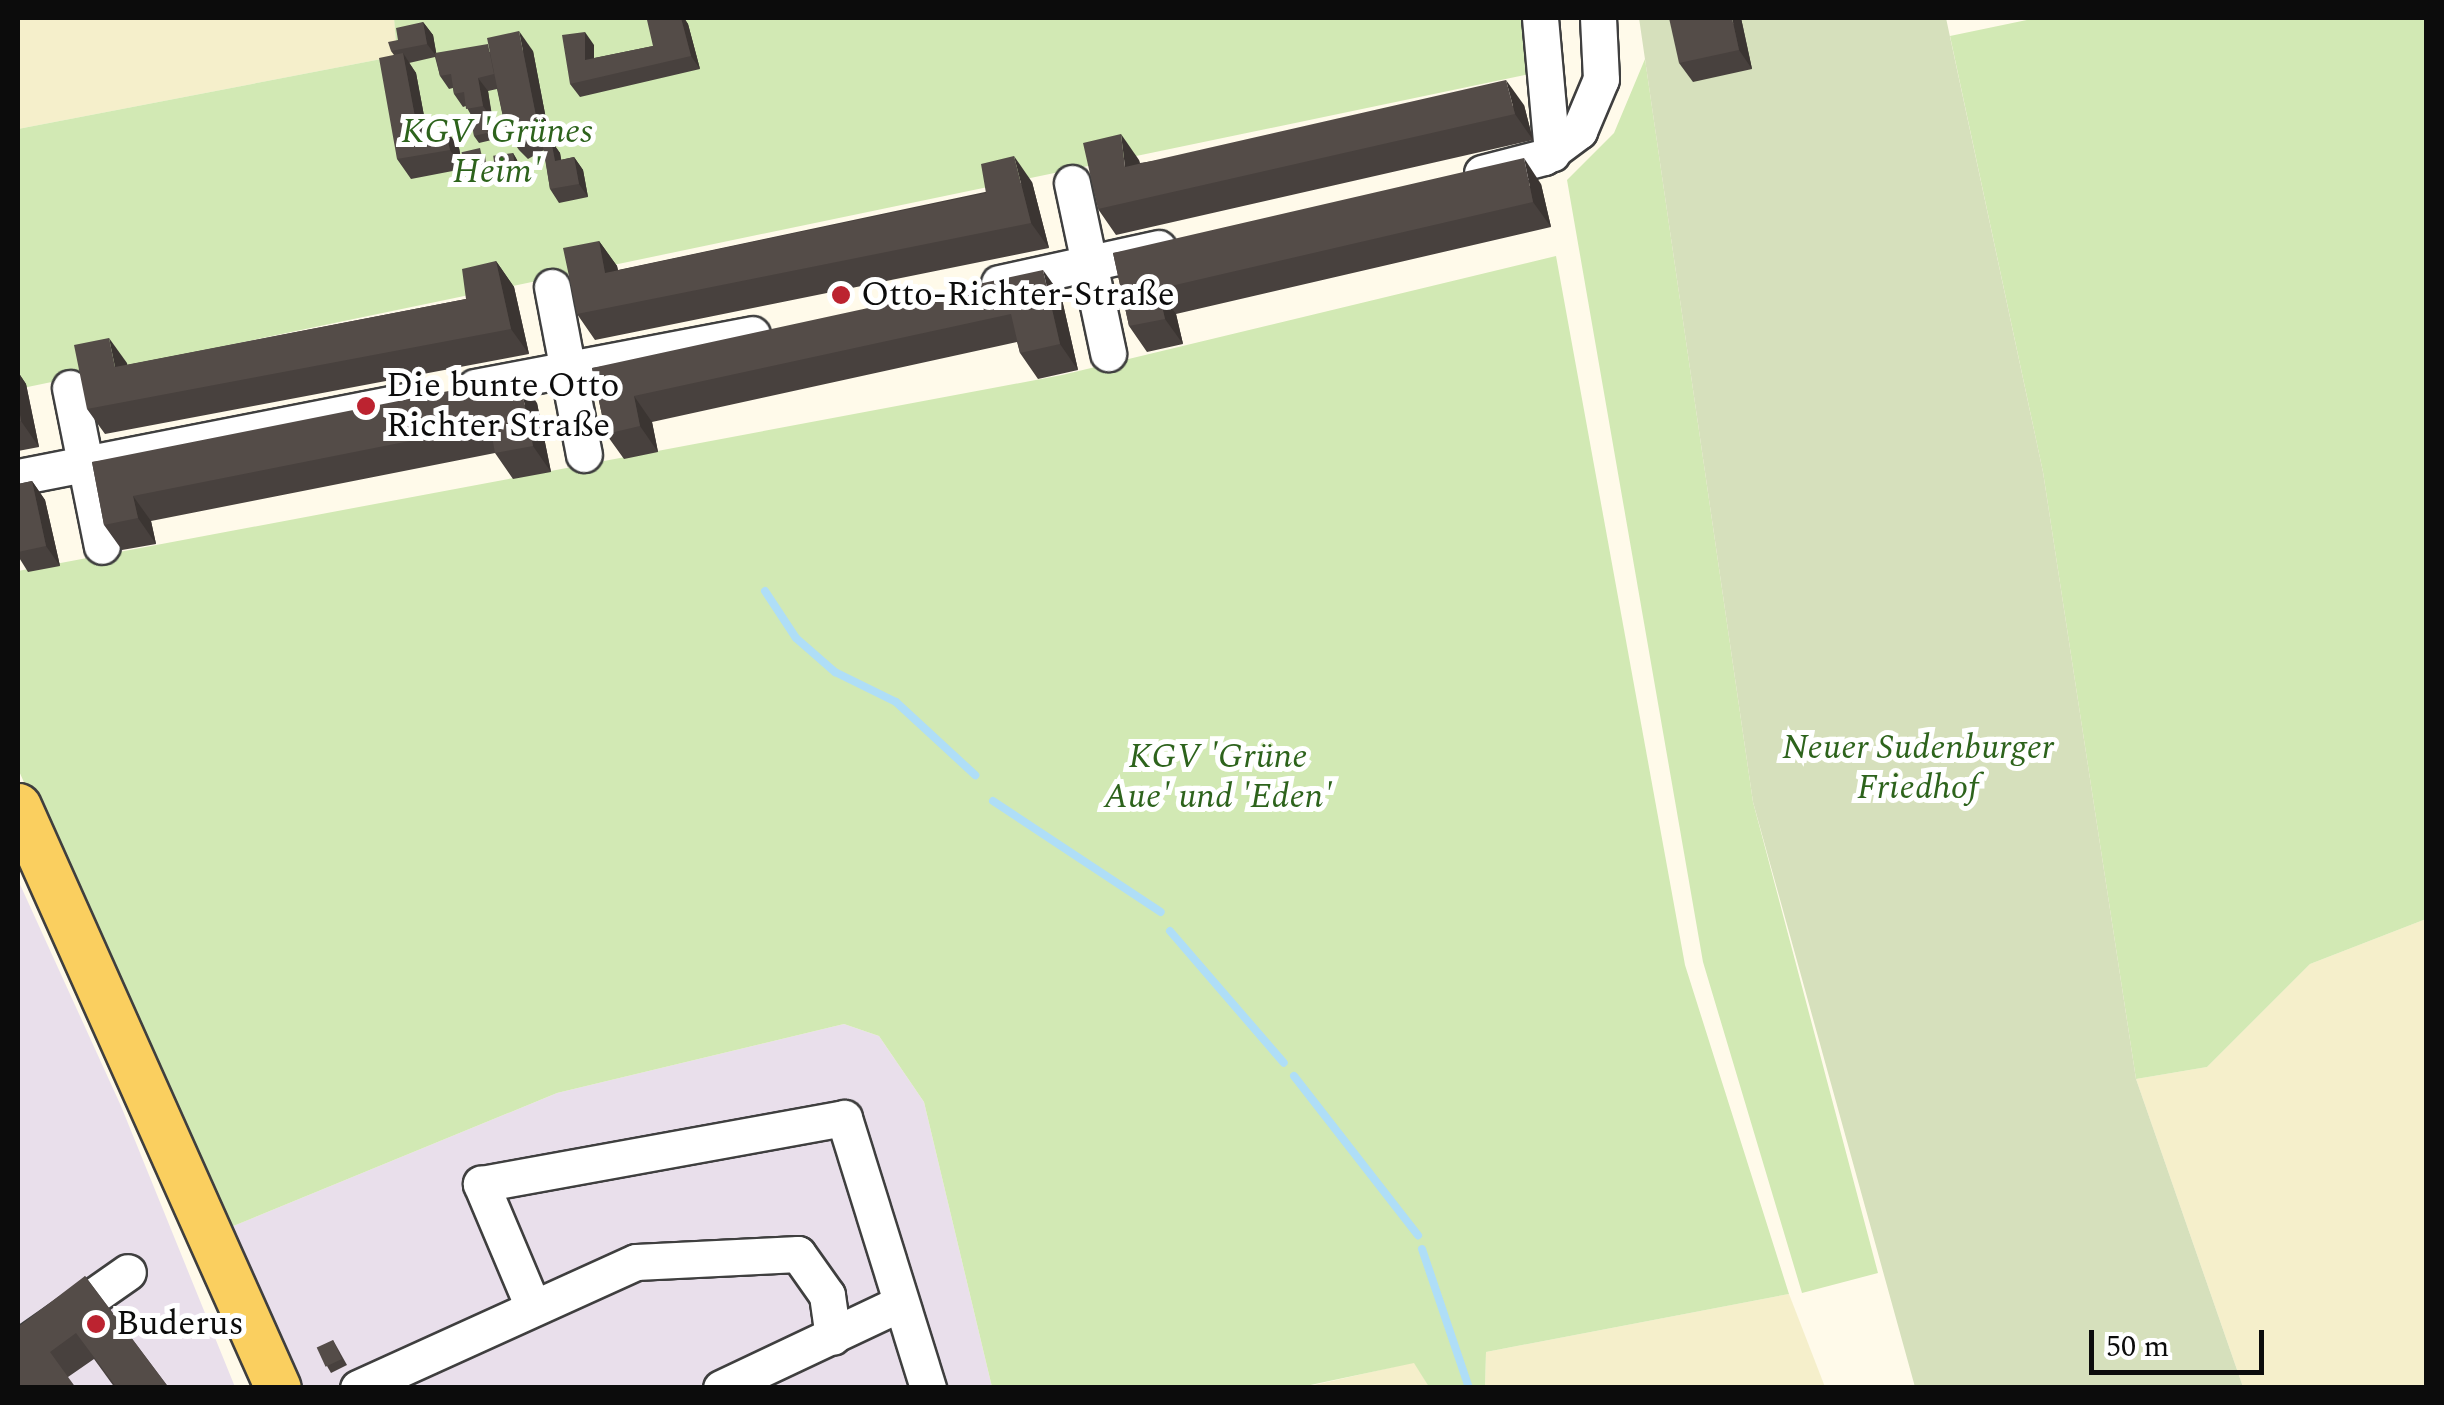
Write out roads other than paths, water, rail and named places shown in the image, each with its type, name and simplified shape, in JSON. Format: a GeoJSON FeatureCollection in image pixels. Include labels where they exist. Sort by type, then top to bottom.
{"type":"FeatureCollection","features":[{"type":"Feature","properties":{"kind":"main road"},"geometry":{"type":"LineString","coordinates":[[18,806],[278,1388]]}},
{"type":"Feature","properties":{"kind":"street"},"geometry":{"type":"LineString","coordinates":[[1540,18],[1552,153]]}},
{"type":"Feature","properties":{"kind":"street"},"geometry":{"type":"LineString","coordinates":[[1441,182],[1552,153],[1596,100],[1598,18]]}},
{"type":"Feature","properties":{"kind":"street"},"geometry":{"type":"LineString","coordinates":[[1072,183],[1108,352]]}},
{"type":"Feature","properties":{"kind":"street"},"geometry":{"type":"LineString","coordinates":[[962,291],[1198,239]]}},
{"type":"Feature","properties":{"kind":"street"},"geometry":{"type":"LineString","coordinates":[[552,286],[584,454]]}},
{"type":"Feature","properties":{"kind":"street"},"geometry":{"type":"LineString","coordinates":[[18,477],[84,461],[568,372],[782,328]]}},
{"type":"Feature","properties":{"kind":"street"},"geometry":{"type":"LineString","coordinates":[[70,388],[102,546]]}},
{"type":"Feature","properties":{"kind":"street"},"geometry":{"type":"LineString","coordinates":[[533,1307],[481,1184],[844,1118],[928,1388]]}},
{"type":"Feature","properties":{"kind":"street"},"geometry":{"type":"LineString","coordinates":[[358,1388],[410,1378],[533,1307],[636,1262],[798,1254],[827,1295],[833,1337]]}},
{"type":"Feature","properties":{"kind":"street"},"geometry":{"type":"LineString","coordinates":[[18,1350],[128,1272]]}},
{"type":"Feature","properties":{"kind":"street"},"geometry":{"type":"LineString","coordinates":[[721,1388],[899,1304]]}},
{"type":"Feature","properties":{"kind":"waterway"},"geometry":{"type":"LineString","coordinates":[[765,591],[796,638],[835,672],[896,702],[975,775]]}},
{"type":"Feature","properties":{"kind":"waterway"},"geometry":{"type":"LineString","coordinates":[[993,801],[1161,912]]}},
{"type":"Feature","properties":{"kind":"waterway"},"geometry":{"type":"LineString","coordinates":[[1170,931],[1284,1063]]}},
{"type":"Feature","properties":{"kind":"waterway"},"geometry":{"type":"LineString","coordinates":[[1294,1076],[1418,1235]]}},
{"type":"Feature","properties":{"kind":"waterway"},"geometry":{"type":"LineString","coordinates":[[1422,1249],[1469,1388]]}},
{"type":"Feature","properties":{"kind":"place","name":"Otto-Richter-Straße"},"geometry":{"type":"Point","coordinates":[841,295]}},
{"type":"Feature","properties":{"kind":"place","name":"Die bunte Otto Richter Straße"},"geometry":{"type":"Point","coordinates":[366,406]}},
{"type":"Feature","properties":{"kind":"place","name":"Buderus"},"geometry":{"type":"Point","coordinates":[96,1324]}},
{"type":"Feature","properties":{"kind":"park label","name":"KGV 'Grünes Heim'"},"geometry":{"type":"Point","coordinates":[497,152]}},
{"type":"Feature","properties":{"kind":"park label","name":"Neuer Sudenburger Friedhof"},"geometry":{"type":"Point","coordinates":[1918,768]}},
{"type":"Feature","properties":{"kind":"park label","name":"KGV 'Grüne Aue' und 'Eden'"},"geometry":{"type":"Point","coordinates":[1218,777]}}]}
